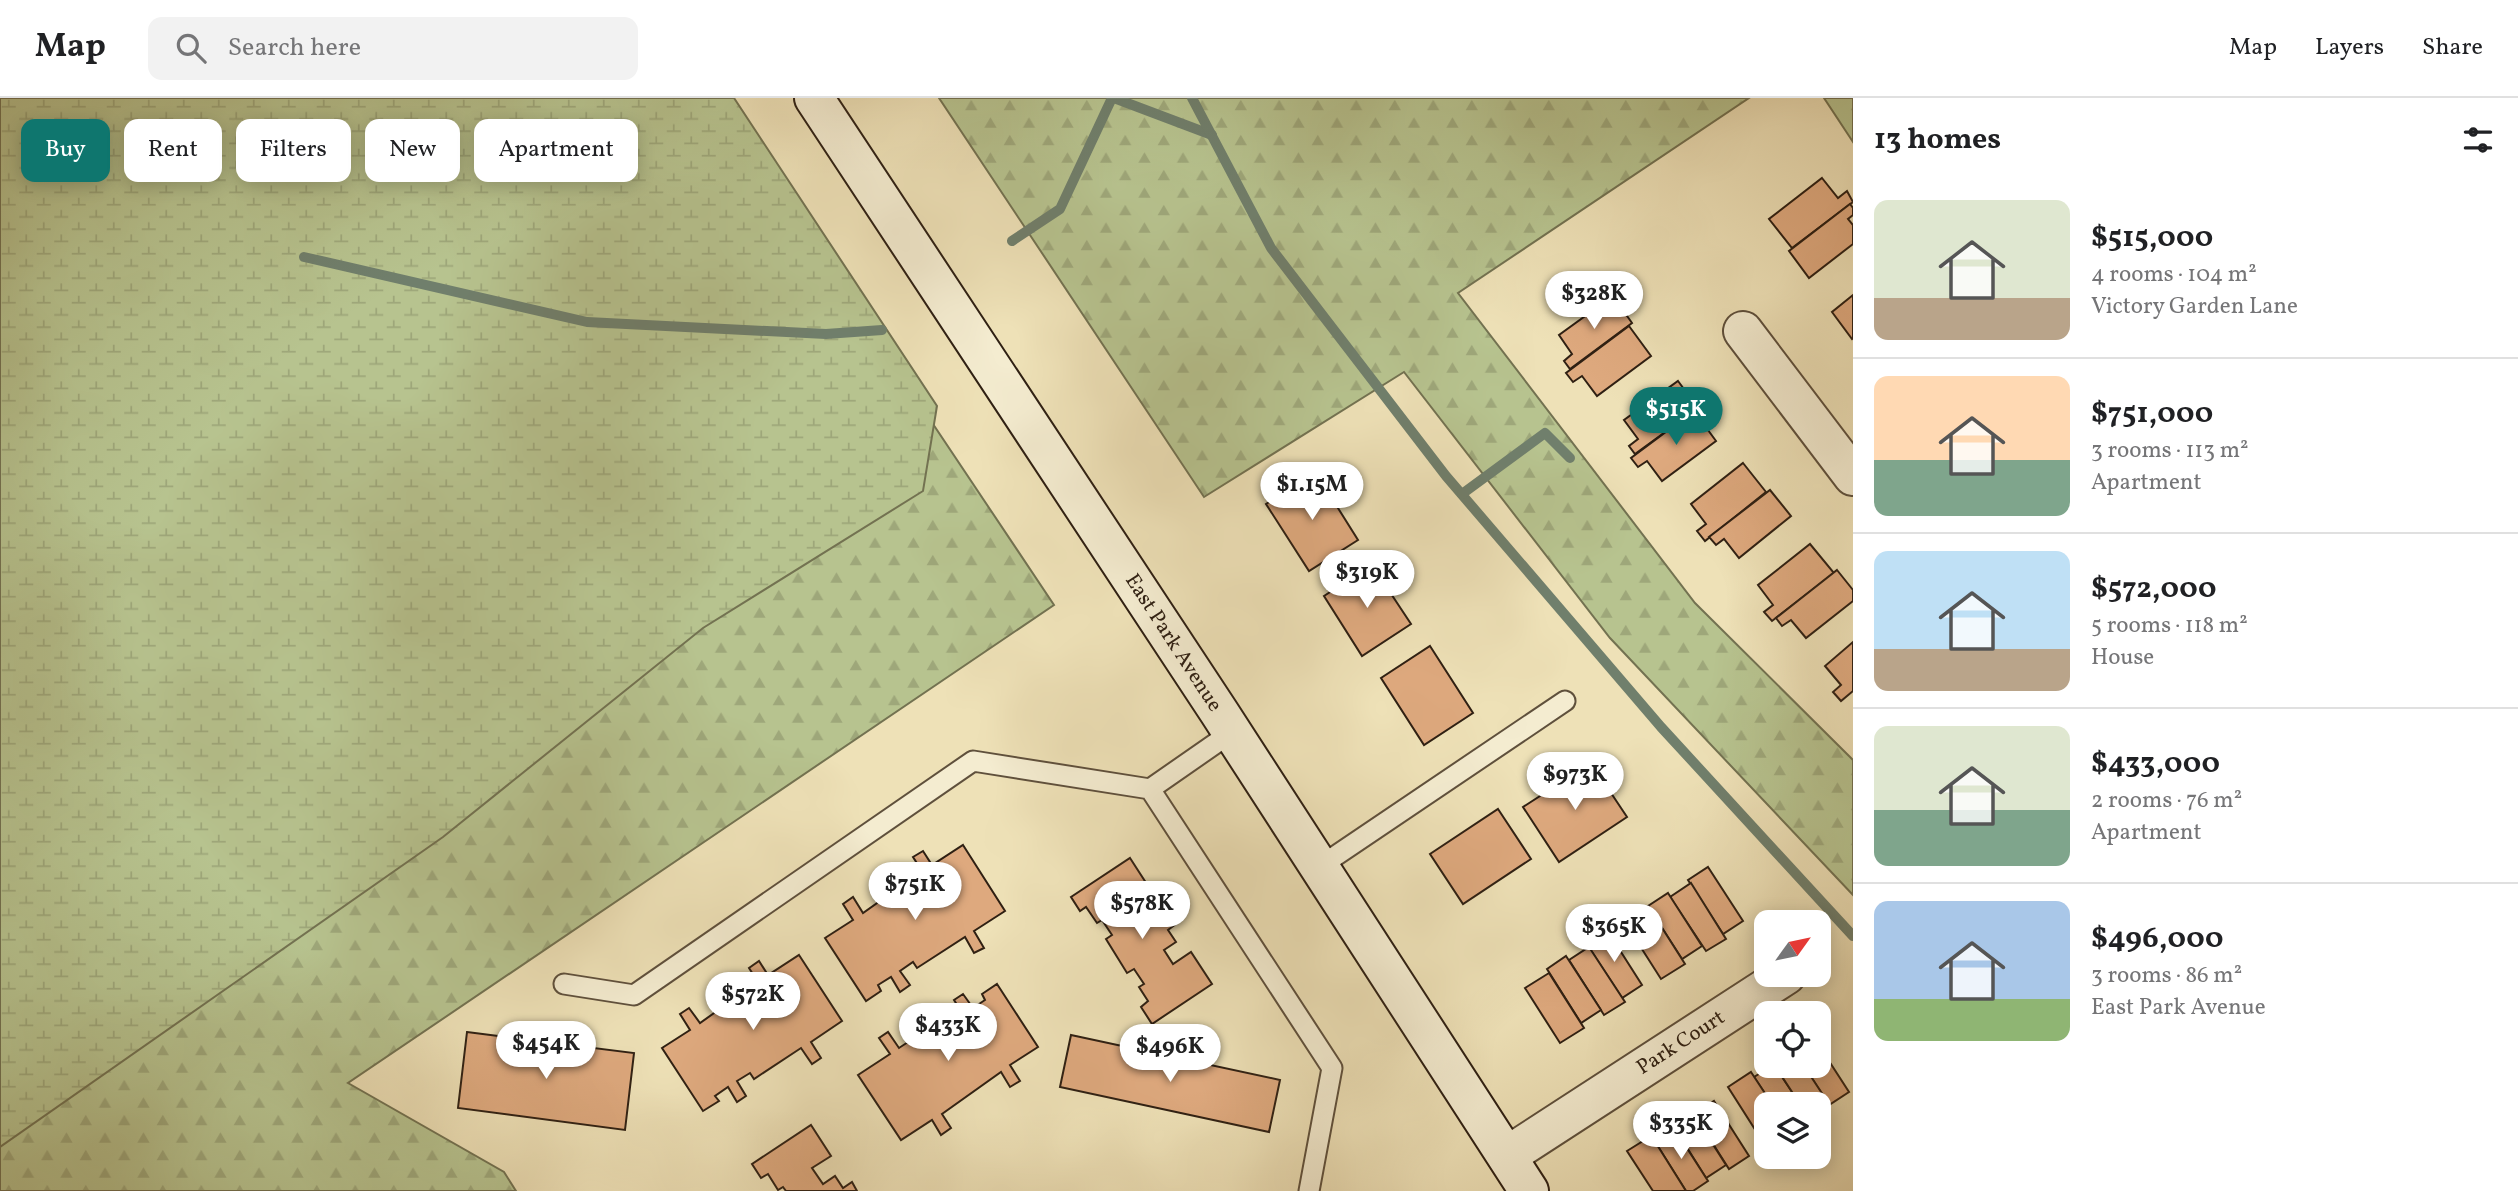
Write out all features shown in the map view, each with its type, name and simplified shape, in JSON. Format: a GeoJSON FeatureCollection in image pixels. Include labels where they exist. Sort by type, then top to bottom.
{"type":"FeatureCollection","features":[{"type":"Feature","properties":{"kind":"main road","name":"East Park Avenue"},"geometry":{"type":"LineString","coordinates":[[814,98],[1530,1191]]}},
{"type":"Feature","properties":{"kind":"main road"},"geometry":{"type":"LineString","coordinates":[[1742,331],[1853,476]]}},
{"type":"Feature","properties":{"kind":"main road","name":"Park Court"},"geometry":{"type":"LineString","coordinates":[[1507,1156],[1768,987]]}},
{"type":"Feature","properties":{"kind":"lane"},"geometry":{"type":"LineString","coordinates":[[1319,867],[1565,701]]}},
{"type":"Feature","properties":{"kind":"lane"},"geometry":{"type":"LineString","coordinates":[[564,984],[634,995],[973,761],[1150,789],[1231,732]]}},
{"type":"Feature","properties":{"kind":"lane"},"geometry":{"type":"LineString","coordinates":[[1150,789],[1332,1068],[1309,1191]]}},
{"type":"Feature","properties":{"kind":"green space"},"geometry":{"type":"Polygon","coordinates":[[[0,98],[715,98],[1054,605],[348,1083],[504,1172],[516,1191],[0,1191],[0,98]]]}},
{"type":"Feature","properties":{"kind":"green space"},"geometry":{"type":"Polygon","coordinates":[[[0,98],[734,98],[937,406],[923,491],[703,628],[443,837],[0,1147],[0,98]]]}},
{"type":"Feature","properties":{"kind":"green space"},"geometry":{"type":"Polygon","coordinates":[[[939,98],[1749,98],[1458,293],[1695,603],[1853,760],[1853,895],[1610,638],[1404,372],[1204,497],[939,98]]]}},
{"type":"Feature","properties":{"kind":"green space"},"geometry":{"type":"Polygon","coordinates":[[[1824,98],[1853,98],[1853,142],[1824,98]]]}},
{"type":"Feature","properties":{"kind":"building"},"geometry":{"type":"Polygon","coordinates":[[[1822,178],[1838,198],[1847,191],[1853,202],[1792,248],[1769,219],[1822,178]]]}},
{"type":"Feature","properties":{"kind":"building"},"geometry":{"type":"Polygon","coordinates":[[[1850,204],[1853,215],[1848,219],[1853,225],[1853,244],[1809,278],[1789,251],[1850,204]]]}},
{"type":"Feature","properties":{"kind":"building"},"geometry":{"type":"Polygon","coordinates":[[[1853,295],[1853,338],[1852,339],[1832,312],[1853,295]]]}},
{"type":"Feature","properties":{"kind":"building"},"geometry":{"type":"Polygon","coordinates":[[[1613,296],[1632,323],[1570,369],[1564,361],[1572,354],[1559,335],[1613,296]]]}},
{"type":"Feature","properties":{"kind":"building"},"geometry":{"type":"Polygon","coordinates":[[[1629,326],[1651,356],[1597,396],[1582,376],[1573,382],[1566,373],[1629,326]]]}},
{"type":"Feature","properties":{"kind":"building"},"geometry":{"type":"Polygon","coordinates":[[[1678,381],[1698,408],[1635,454],[1629,446],[1638,439],[1624,420],[1678,381]]]}},
{"type":"Feature","properties":{"kind":"building"},"geometry":{"type":"Polygon","coordinates":[[[1694,411],[1716,441],[1662,481],[1647,461],[1638,467],[1631,458],[1694,411]]]}},
{"type":"Feature","properties":{"kind":"building"},"geometry":{"type":"Polygon","coordinates":[[[1743,463],[1766,492],[1705,541],[1697,531],[1706,524],[1691,504],[1743,463]]]}},
{"type":"Feature","properties":{"kind":"building"},"geometry":{"type":"Polygon","coordinates":[[[1316,473],[1358,540],[1309,571],[1266,504],[1316,473]]]}},
{"type":"Feature","properties":{"kind":"building"},"geometry":{"type":"Polygon","coordinates":[[[1770,490],[1791,516],[1739,558],[1724,539],[1716,545],[1709,537],[1770,490]]]}},
{"type":"Feature","properties":{"kind":"building"},"geometry":{"type":"Polygon","coordinates":[[[1810,544],[1834,573],[1772,621],[1764,612],[1773,605],[1758,585],[1810,544]]]}},
{"type":"Feature","properties":{"kind":"building"},"geometry":{"type":"Polygon","coordinates":[[[1372,565],[1411,624],[1362,656],[1324,596],[1372,565]]]}},
{"type":"Feature","properties":{"kind":"building"},"geometry":{"type":"Polygon","coordinates":[[[1837,570],[1853,590],[1853,601],[1806,638],[1791,620],[1782,626],[1776,618],[1837,570]]]}},
{"type":"Feature","properties":{"kind":"building"},"geometry":{"type":"Polygon","coordinates":[[[1853,642],[1853,691],[1841,701],[1833,692],[1841,685],[1825,666],[1853,642]]]}},
{"type":"Feature","properties":{"kind":"building"},"geometry":{"type":"Polygon","coordinates":[[[1430,646],[1473,713],[1424,745],[1381,678],[1430,646]]]}},
{"type":"Feature","properties":{"kind":"building"},"geometry":{"type":"Polygon","coordinates":[[[1591,763],[1627,817],[1559,862],[1523,807],[1591,763]]]}},
{"type":"Feature","properties":{"kind":"building"},"geometry":{"type":"Polygon","coordinates":[[[1498,809],[1531,859],[1463,904],[1430,854],[1498,809]]]}},
{"type":"Feature","properties":{"kind":"building"},"geometry":{"type":"Polygon","coordinates":[[[963,845],[1005,911],[974,931],[984,948],[974,953],[965,937],[917,968],[913,962],[900,971],[910,985],[900,992],[891,977],[878,985],[881,991],[866,1001],[825,938],[853,920],[843,904],[853,897],[863,913],[922,871],[913,857],[923,851],[932,865],[963,845]]]}},
{"type":"Feature","properties":{"kind":"building"},"geometry":{"type":"Polygon","coordinates":[[[1130,858],[1150,889],[1131,901],[1141,917],[1154,909],[1162,921],[1171,915],[1176,924],[1168,930],[1176,942],[1164,950],[1173,964],[1191,952],[1212,984],[1152,1024],[1141,1007],[1148,1001],[1139,987],[1144,984],[1134,969],[1127,973],[1106,939],[1112,935],[1102,920],[1097,923],[1086,907],[1080,911],[1071,897],[1130,858]]]}},
{"type":"Feature","properties":{"kind":"building"},"geometry":{"type":"Polygon","coordinates":[[[1708,867],[1743,921],[1723,934],[1688,880],[1708,867]]]}},
{"type":"Feature","properties":{"kind":"building"},"geometry":{"type":"Polygon","coordinates":[[[1691,883],[1726,939],[1706,951],[1670,897],[1691,883]]]}},
{"type":"Feature","properties":{"kind":"building"},"geometry":{"type":"Polygon","coordinates":[[[1668,893],[1702,946],[1682,959],[1648,906],[1668,893]]]}},
{"type":"Feature","properties":{"kind":"building"},"geometry":{"type":"Polygon","coordinates":[[[1650,909],[1685,964],[1661,979],[1626,924],[1650,909]]]}},
{"type":"Feature","properties":{"kind":"building"},"geometry":{"type":"Polygon","coordinates":[[[1607,930],[1642,985],[1622,998],[1586,943],[1607,930]]]}},
{"type":"Feature","properties":{"kind":"building"},"geometry":{"type":"Polygon","coordinates":[[[1589,947],[1625,1002],[1604,1015],[1569,960],[1589,947]]]}},
{"type":"Feature","properties":{"kind":"building"},"geometry":{"type":"Polygon","coordinates":[[[799,955],[842,1021],[811,1042],[821,1058],[812,1064],[801,1048],[754,1079],[750,1073],[737,1081],[746,1096],[737,1102],[728,1087],[715,1096],[719,1101],[703,1111],[662,1048],[690,1030],[680,1014],[689,1008],[700,1023],[758,982],[749,968],[759,961],[768,975],[799,955]]]}},
{"type":"Feature","properties":{"kind":"building"},"geometry":{"type":"Polygon","coordinates":[[[1566,956],[1601,1010],[1581,1023],[1547,969],[1566,956]]]}},
{"type":"Feature","properties":{"kind":"building"},"geometry":{"type":"Polygon","coordinates":[[[1549,973],[1584,1028],[1560,1043],[1525,988],[1549,973]]]}},
{"type":"Feature","properties":{"kind":"building"},"geometry":{"type":"Polygon","coordinates":[[[997,984],[1038,1047],[1010,1065],[1020,1081],[1010,1087],[1001,1072],[942,1114],[951,1128],[941,1135],[932,1120],[901,1140],[858,1075],[890,1054],[879,1038],[888,1032],[899,1048],[946,1017],[950,1023],[963,1014],[954,1000],[963,994],[973,1008],[985,1000],[982,994],[997,984]]]}},
{"type":"Feature","properties":{"kind":"building"},"geometry":{"type":"Polygon","coordinates":[[[467,1032],[634,1053],[625,1130],[458,1108],[467,1032]]]}},
{"type":"Feature","properties":{"kind":"building"},"geometry":{"type":"Polygon","coordinates":[[[1071,1035],[1280,1080],[1269,1132],[1060,1087],[1071,1035]]]}},
{"type":"Feature","properties":{"kind":"building"},"geometry":{"type":"Polygon","coordinates":[[[1831,1064],[1849,1092],[1831,1104],[1831,1092],[1821,1092],[1812,1078],[1831,1078],[1831,1064]]]}},
{"type":"Feature","properties":{"kind":"building"},"geometry":{"type":"Polygon","coordinates":[[[1751,1072],[1764,1092],[1754,1092],[1754,1128],[1728,1087],[1751,1072]]]}},
{"type":"Feature","properties":{"kind":"building"},"geometry":{"type":"Polygon","coordinates":[[[1755,1078],[1783,1078],[1792,1092],[1764,1092],[1755,1078]]]}},
{"type":"Feature","properties":{"kind":"building"},"geometry":{"type":"Polygon","coordinates":[[[1783,1078],[1812,1078],[1821,1092],[1792,1092],[1783,1078]]]}},
{"type":"Feature","properties":{"kind":"building"},"geometry":{"type":"Polygon","coordinates":[[[1714,1101],[1749,1156],[1729,1169],[1694,1114],[1714,1101]]]}},
{"type":"Feature","properties":{"kind":"building"},"geometry":{"type":"Polygon","coordinates":[[[1691,1110],[1726,1165],[1706,1178],[1671,1122],[1691,1110]]]}},
{"type":"Feature","properties":{"kind":"building"},"geometry":{"type":"Polygon","coordinates":[[[811,1125],[831,1156],[812,1168],[823,1184],[835,1176],[843,1188],[852,1182],[857,1191],[786,1191],[783,1187],[778,1190],[768,1174],[761,1178],[752,1164],[811,1125]]]}},
{"type":"Feature","properties":{"kind":"building"},"geometry":{"type":"Polygon","coordinates":[[[1674,1128],[1708,1181],[1693,1191],[1686,1191],[1654,1140],[1674,1128]]]}},
{"type":"Feature","properties":{"kind":"building"},"geometry":{"type":"Polygon","coordinates":[[[1651,1136],[1686,1191],[1653,1191],[1627,1151],[1651,1136]]]}},
{"type":"Feature","properties":{"kind":"waterway"},"geometry":{"type":"LineString","coordinates":[[1012,241],[1060,209],[1112,98]]}},
{"type":"Feature","properties":{"kind":"waterway"},"geometry":{"type":"LineString","coordinates":[[1114,98],[1212,135]]}},
{"type":"Feature","properties":{"kind":"waterway"},"geometry":{"type":"LineString","coordinates":[[1192,98],[1271,248],[1446,476],[1661,727],[1853,936]]}},
{"type":"Feature","properties":{"kind":"waterway"},"geometry":{"type":"LineString","coordinates":[[304,257],[587,322],[826,334],[882,330]]}},
{"type":"Feature","properties":{"kind":"waterway"},"geometry":{"type":"LineString","coordinates":[[1462,494],[1545,433],[1570,458]]}}]}
